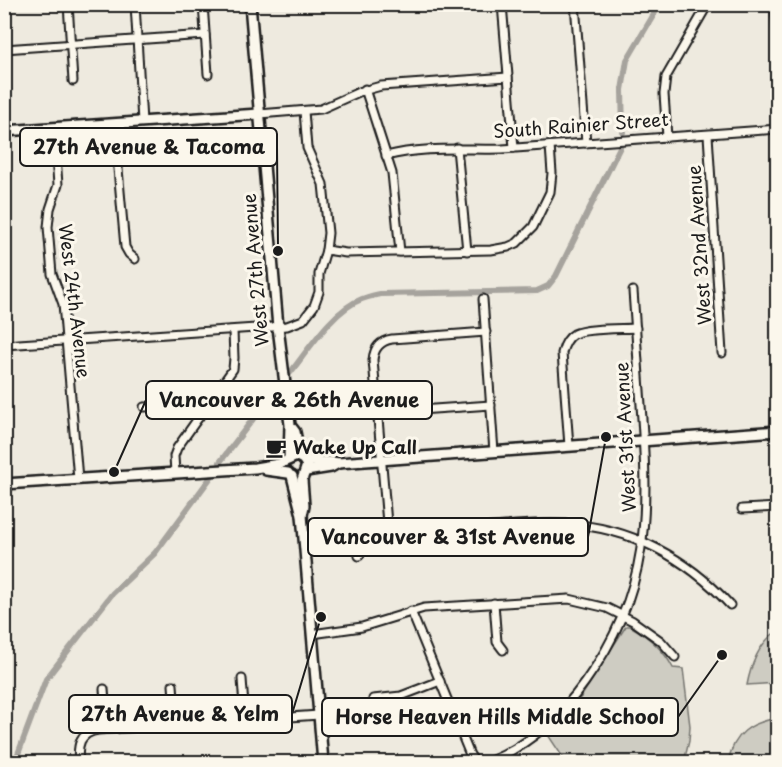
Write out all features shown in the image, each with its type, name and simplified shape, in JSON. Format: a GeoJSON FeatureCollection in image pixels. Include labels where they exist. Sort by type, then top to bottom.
{"type":"FeatureCollection","features":[{"type":"Feature","properties":{"kind":"street"},"geometry":{"type":"LineString","coordinates":[[68,4],[73,81]]}},
{"type":"Feature","properties":{"kind":"street"},"geometry":{"type":"LineString","coordinates":[[135,4],[142,122]]}},
{"type":"Feature","properties":{"kind":"street"},"geometry":{"type":"LineString","coordinates":[[203,4],[208,74]]}},
{"type":"Feature","properties":{"kind":"street","name":"West 27th Avenue"},"geometry":{"type":"LineString","coordinates":[[250,4],[278,327],[290,425],[288,459],[285,466],[302,515],[323,762]]}},
{"type":"Feature","properties":{"kind":"street"},"geometry":{"type":"LineString","coordinates":[[502,4],[514,148]]}},
{"type":"Feature","properties":{"kind":"street"},"geometry":{"type":"LineString","coordinates":[[575,4],[586,143]]}},
{"type":"Feature","properties":{"kind":"street"},"geometry":{"type":"LineString","coordinates":[[667,137],[664,94],[666,77],[708,4]]}},
{"type":"Feature","properties":{"kind":"street"},"geometry":{"type":"LineString","coordinates":[[776,4],[777,37]]}},
{"type":"Feature","properties":{"kind":"street"},"geometry":{"type":"LineString","coordinates":[[4,49],[205,35]]}},
{"type":"Feature","properties":{"kind":"street"},"geometry":{"type":"LineString","coordinates":[[4,65],[7,131],[304,111],[330,105],[365,89],[389,85],[508,77]]}},
{"type":"Feature","properties":{"kind":"street"},"geometry":{"type":"LineString","coordinates":[[365,89],[393,179],[400,252]]}},
{"type":"Feature","properties":{"kind":"street"},"geometry":{"type":"LineString","coordinates":[[4,345],[278,327],[297,323],[307,316],[319,292],[319,274],[328,233],[323,184],[307,148],[304,111]]}},
{"type":"Feature","properties":{"kind":"street"},"geometry":{"type":"LineString","coordinates":[[114,124],[125,247],[135,259]]}},
{"type":"Feature","properties":{"kind":"street","name":"West 24th Avenue"},"geometry":{"type":"LineString","coordinates":[[54,128],[58,185],[50,209],[48,227],[51,267],[61,297],[78,479]]}},
{"type":"Feature","properties":{"kind":"street","name":"South Rainier Street"},"geometry":{"type":"LineString","coordinates":[[387,156],[402,152],[457,148],[550,146],[777,129]]}},
{"type":"Feature","properties":{"kind":"street","name":"West 32nd Avenue"},"geometry":{"type":"LineString","coordinates":[[708,135],[722,353]]}},
{"type":"Feature","properties":{"kind":"street"},"geometry":{"type":"LineString","coordinates":[[326,250],[342,253],[467,251],[508,247],[529,233],[550,192],[552,173],[550,146]]}},
{"type":"Feature","properties":{"kind":"street"},"geometry":{"type":"LineString","coordinates":[[457,148],[467,251]]}},
{"type":"Feature","properties":{"kind":"street","name":"West 31st Avenue"},"geometry":{"type":"LineString","coordinates":[[488,762],[521,745],[565,707],[598,663],[623,615],[635,580],[643,541],[646,504],[644,441],[633,291]]}},
{"type":"Feature","properties":{"kind":"street"},"geometry":{"type":"LineString","coordinates":[[483,299],[495,452]]}},
{"type":"Feature","properties":{"kind":"street"},"geometry":{"type":"LineString","coordinates":[[569,446],[562,353],[568,339],[581,332],[636,328]]}},
{"type":"Feature","properties":{"kind":"street"},"geometry":{"type":"LineString","coordinates":[[175,473],[174,456],[177,448],[233,369],[232,330]]}},
{"type":"Feature","properties":{"kind":"street"},"geometry":{"type":"LineString","coordinates":[[387,535],[373,360],[378,346],[392,339],[486,332]]}},
{"type":"Feature","properties":{"kind":"street"},"geometry":{"type":"LineString","coordinates":[[377,413],[491,405]]}},
{"type":"Feature","properties":{"kind":"street"},"geometry":{"type":"LineString","coordinates":[[144,407],[182,406],[199,417]]}},
{"type":"Feature","properties":{"kind":"street","name":"West 27th Avenue"},"geometry":{"type":"LineString","coordinates":[[290,425],[295,432],[302,458],[307,465],[303,480],[302,515]]}},
{"type":"Feature","properties":{"kind":"street"},"geometry":{"type":"LineString","coordinates":[[4,484],[255,468],[279,464],[293,456],[312,462],[338,463],[777,431]]}},
{"type":"Feature","properties":{"kind":"street"},"geometry":{"type":"LineString","coordinates":[[255,468],[298,477],[305,472],[331,467],[338,463]]}},
{"type":"Feature","properties":{"kind":"street"},"geometry":{"type":"LineString","coordinates":[[742,509],[777,507]]}},
{"type":"Feature","properties":{"kind":"street"},"geometry":{"type":"LineString","coordinates":[[359,556],[368,541],[378,536],[564,524],[607,530],[643,541],[683,563],[709,583],[730,605]]}},
{"type":"Feature","properties":{"kind":"street"},"geometry":{"type":"LineString","coordinates":[[312,634],[362,627],[429,607],[569,599],[596,604],[623,615],[654,635],[675,657]]}},
{"type":"Feature","properties":{"kind":"street"},"geometry":{"type":"LineString","coordinates":[[494,603],[497,642],[503,650]]}},
{"type":"Feature","properties":{"kind":"street"},"geometry":{"type":"LineString","coordinates":[[411,611],[470,755],[475,762]]}},
{"type":"Feature","properties":{"kind":"street"},"geometry":{"type":"LineString","coordinates":[[242,679],[245,720]]}},
{"type":"Feature","properties":{"kind":"street"},"geometry":{"type":"LineString","coordinates":[[375,723],[374,699],[401,696],[440,681]]}},
{"type":"Feature","properties":{"kind":"street"},"geometry":{"type":"LineString","coordinates":[[173,685],[176,724]]}},
{"type":"Feature","properties":{"kind":"street"},"geometry":{"type":"LineString","coordinates":[[104,689],[107,729]]}},
{"type":"Feature","properties":{"kind":"street"},"geometry":{"type":"LineString","coordinates":[[79,762],[79,743],[86,733],[107,729],[319,715]]}},
{"type":"Feature","properties":{"kind":"shaded area"},"geometry":{"type":"Polygon","coordinates":[[[626,626],[637,630],[655,644],[673,668],[683,669],[690,726],[684,762],[566,762],[546,732],[581,697],[626,626]]]}},
{"type":"Feature","properties":{"kind":"shaded area"},"geometry":{"type":"Polygon","coordinates":[[[777,631],[777,683],[747,685],[757,655],[765,642],[777,631]]]}},
{"type":"Feature","properties":{"kind":"shaded area"},"geometry":{"type":"Polygon","coordinates":[[[777,718],[777,762],[728,762],[734,744],[745,731],[751,726],[777,718]]]}},
{"type":"Feature","properties":{"kind":"waterway"},"geometry":{"type":"LineString","coordinates":[[623,132],[622,90],[627,60],[660,4]]}},
{"type":"Feature","properties":{"kind":"waterway"},"geometry":{"type":"LineString","coordinates":[[290,373],[332,321],[341,312],[362,299],[380,294],[537,291],[548,286],[556,276],[620,147]]}},
{"type":"Feature","properties":{"kind":"waterway"},"geometry":{"type":"LineString","coordinates":[[220,462],[276,389]]}},
{"type":"Feature","properties":{"kind":"waterway"},"geometry":{"type":"LineString","coordinates":[[15,762],[46,679],[112,594],[155,553],[211,477]]}},
{"type":"Feature","properties":{"kind":"place","name":"27th Avenue & Tacoma"},"geometry":{"type":"Point","coordinates":[278,251]}},
{"type":"Feature","properties":{"kind":"place","name":"Vancouver & 31st Avenue"},"geometry":{"type":"Point","coordinates":[606,437]}},
{"type":"Feature","properties":{"kind":"place","name":"Wake Up Call"},"geometry":{"type":"Point","coordinates":[276,448]}},
{"type":"Feature","properties":{"kind":"place","name":"Vancouver & 26th Avenue"},"geometry":{"type":"Point","coordinates":[114,472]}},
{"type":"Feature","properties":{"kind":"place","name":"27th Avenue & Yelm"},"geometry":{"type":"Point","coordinates":[321,617]}},
{"type":"Feature","properties":{"kind":"place","name":"Horse Heaven Hills Middle School"},"geometry":{"type":"Point","coordinates":[722,655]}}]}
